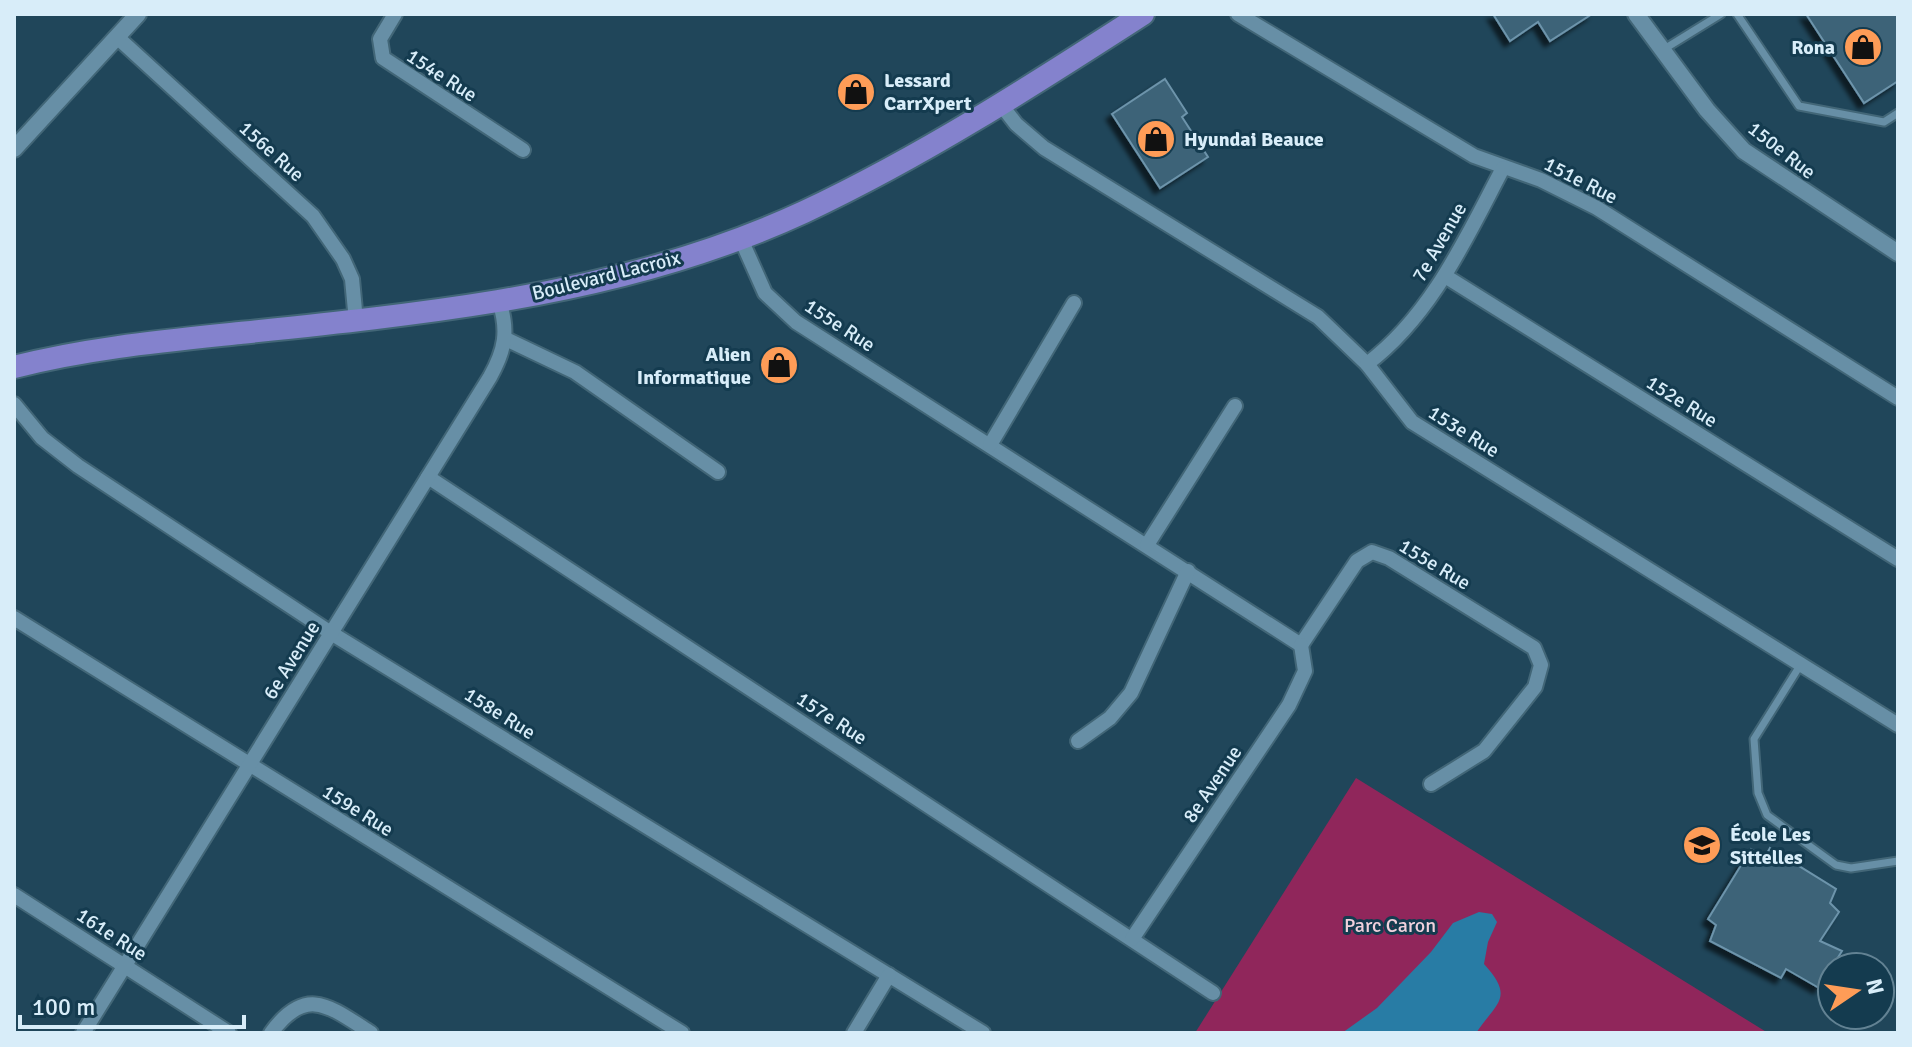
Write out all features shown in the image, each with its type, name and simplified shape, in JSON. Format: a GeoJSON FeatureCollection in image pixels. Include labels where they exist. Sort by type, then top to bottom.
{"type":"FeatureCollection","features":[{"type":"Feature","properties":{"kind":"main road","name":"Boulevard Lacroix"},"geometry":{"type":"LineString","coordinates":[[14,367],[123,345],[356,321],[499,301],[631,273],[802,213],[863,183],[1002,106],[1143,14]]}},
{"type":"Feature","properties":{"kind":"street"},"geometry":{"type":"LineString","coordinates":[[14,149],[138,14]]}},
{"type":"Feature","properties":{"kind":"street","name":"154e Rue"},"geometry":{"type":"LineString","coordinates":[[395,14],[380,39],[383,58],[523,150]]}},
{"type":"Feature","properties":{"kind":"street","name":"151e Rue"},"geometry":{"type":"LineString","coordinates":[[1238,14],[1474,156],[1541,180],[1597,208],[1898,398]]}},
{"type":"Feature","properties":{"kind":"street","name":"150e Rue"},"geometry":{"type":"LineString","coordinates":[[1636,14],[1661,51],[1744,151],[1898,253]]}},
{"type":"Feature","properties":{"kind":"street","name":"156e Rue"},"geometry":{"type":"LineString","coordinates":[[117,37],[313,216],[343,259],[352,279],[356,321]]}},
{"type":"Feature","properties":{"kind":"street","name":"153e Rue"},"geometry":{"type":"LineString","coordinates":[[1002,106],[1016,124],[1044,148],[1296,302],[1367,364],[1412,422],[1898,725]]}},
{"type":"Feature","properties":{"kind":"street","name":"7e Avenue"},"geometry":{"type":"LineString","coordinates":[[1367,364],[1390,346],[1445,276],[1503,168]]}},
{"type":"Feature","properties":{"kind":"street","name":"155e Rue"},"geometry":{"type":"LineString","coordinates":[[740,237],[758,281],[775,305],[1301,645],[1357,561],[1372,552],[1389,558],[1534,648],[1541,665],[1535,687],[1484,751],[1431,784]]}},
{"type":"Feature","properties":{"kind":"street","name":"152e Rue"},"geometry":{"type":"LineString","coordinates":[[1445,276],[1898,559]]}},
{"type":"Feature","properties":{"kind":"street"},"geometry":{"type":"LineString","coordinates":[[499,301],[507,324],[506,339],[575,372],[718,472]]}},
{"type":"Feature","properties":{"kind":"street"},"geometry":{"type":"LineString","coordinates":[[990,445],[1074,303]]}},
{"type":"Feature","properties":{"kind":"street","name":"6e Avenue"},"geometry":{"type":"LineString","coordinates":[[83,1033],[490,377],[506,339]]}},
{"type":"Feature","properties":{"kind":"street","name":"158e Rue"},"geometry":{"type":"LineString","coordinates":[[14,404],[42,438],[78,466],[331,633],[983,1033]]}},
{"type":"Feature","properties":{"kind":"street"},"geometry":{"type":"LineString","coordinates":[[1147,545],[1235,406]]}},
{"type":"Feature","properties":{"kind":"street","name":"157e Rue"},"geometry":{"type":"LineString","coordinates":[[428,477],[1213,993]]}},
{"type":"Feature","properties":{"kind":"street"},"geometry":{"type":"LineString","coordinates":[[1078,741],[1110,718],[1131,693],[1188,571]]}},
{"type":"Feature","properties":{"kind":"street","name":"159e Rue"},"geometry":{"type":"LineString","coordinates":[[14,618],[682,1033]]}},
{"type":"Feature","properties":{"kind":"street","name":"8e Avenue"},"geometry":{"type":"LineString","coordinates":[[1132,939],[1289,705],[1305,671],[1301,645]]}},
{"type":"Feature","properties":{"kind":"street","name":"161e Rue"},"geometry":{"type":"LineString","coordinates":[[14,895],[229,1033]]}},
{"type":"Feature","properties":{"kind":"street"},"geometry":{"type":"LineString","coordinates":[[854,1033],[889,975]]}},
{"type":"Feature","properties":{"kind":"street"},"geometry":{"type":"LineString","coordinates":[[271,1033],[289,1010],[311,1003],[336,1011],[371,1033]]}},
{"type":"Feature","properties":{"kind":"lane"},"geometry":{"type":"LineString","coordinates":[[1661,51],[1721,14]]}},
{"type":"Feature","properties":{"kind":"lane"},"geometry":{"type":"LineString","coordinates":[[1737,14],[1799,106],[1884,122],[1898,113]]}},
{"type":"Feature","properties":{"kind":"lane"},"geometry":{"type":"LineString","coordinates":[[1801,664],[1754,739],[1758,793],[1767,815],[1836,865],[1851,868],[1898,861]]}},
{"type":"Feature","properties":{"kind":"green space","name":"Parc Caron"},"geometry":{"type":"Polygon","coordinates":[[[1356,778],[1768,1033],[1195,1033],[1356,778]]]}},
{"type":"Feature","properties":{"kind":"water"},"geometry":{"type":"Polygon","coordinates":[[[1479,912],[1492,914],[1497,922],[1488,942],[1484,964],[1501,993],[1496,1007],[1476,1033],[1342,1033],[1377,1008],[1431,952],[1453,923],[1479,912]]]}},
{"type":"Feature","properties":{"kind":"building"},"geometry":{"type":"Polygon","coordinates":[[[1493,14],[1592,14],[1550,41],[1538,22],[1510,41],[1493,14]]]}},
{"type":"Feature","properties":{"kind":"building","name":"Rona"},"geometry":{"type":"Polygon","coordinates":[[[1806,14],[1898,14],[1898,81],[1864,103],[1806,14]]]}},
{"type":"Feature","properties":{"kind":"building"},"geometry":{"type":"Polygon","coordinates":[[[1165,79],[1187,113],[1182,117],[1208,157],[1160,188],[1112,114],[1165,79]]]}},
{"type":"Feature","properties":{"kind":"building","name":"École Les Sittelles"},"geometry":{"type":"Polygon","coordinates":[[[1770,848],[1836,889],[1830,903],[1839,912],[1820,941],[1842,951],[1816,951],[1816,986],[1786,969],[1781,978],[1710,941],[1716,925],[1708,919],[1751,849],[1765,857],[1770,848]]]}},
{"type":"Feature","properties":{"kind":"place","name":"Rona"},"geometry":{"type":"Point","coordinates":[1863,47]}},
{"type":"Feature","properties":{"kind":"place","name":"Lessard CarrXpert"},"geometry":{"type":"Point","coordinates":[856,92]}},
{"type":"Feature","properties":{"kind":"place","name":"Hyundai Beauce"},"geometry":{"type":"Point","coordinates":[1156,139]}},
{"type":"Feature","properties":{"kind":"place","name":"Alien Informatique"},"geometry":{"type":"Point","coordinates":[779,365]}},
{"type":"Feature","properties":{"kind":"place","name":"École Les Sittelles"},"geometry":{"type":"Point","coordinates":[1702,845]}}]}
